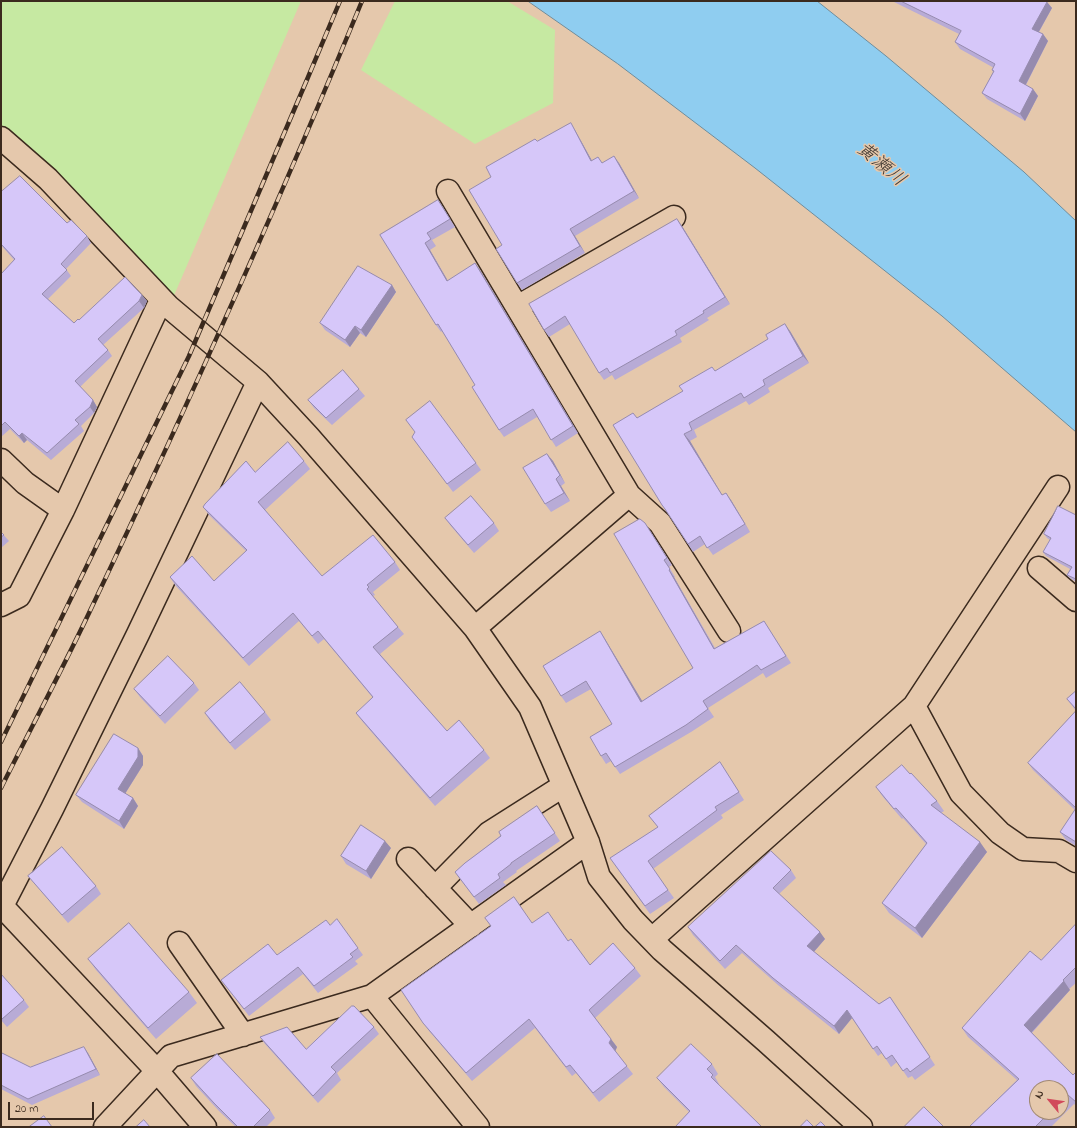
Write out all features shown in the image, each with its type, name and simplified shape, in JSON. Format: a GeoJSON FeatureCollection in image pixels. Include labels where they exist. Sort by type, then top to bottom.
{"type":"FeatureCollection","features":[{"type":"Feature","properties":{"kind":"street"},"geometry":{"type":"LineString","coordinates":[[1,138],[48,179],[161,300],[258,382],[308,436],[475,628],[530,707],[588,842],[599,877],[633,920],[662,950],[861,1127]]}},
{"type":"Feature","properties":{"kind":"street"},"geometry":{"type":"LineString","coordinates":[[448,191],[629,495],[660,523],[729,631]]}},
{"type":"Feature","properties":{"kind":"street"},"geometry":{"type":"LineString","coordinates":[[517,306],[674,217]]}},
{"type":"Feature","properties":{"kind":"street"},"geometry":{"type":"LineString","coordinates":[[1,605],[18,596],[63,510],[161,300]]}},
{"type":"Feature","properties":{"kind":"street"},"geometry":{"type":"LineString","coordinates":[[205,1127],[157,1071],[1,907],[52,809],[135,642],[258,382]]}},
{"type":"Feature","properties":{"kind":"street"},"geometry":{"type":"LineString","coordinates":[[1,460],[25,483],[63,510]]}},
{"type":"Feature","properties":{"kind":"street"},"geometry":{"type":"LineString","coordinates":[[652,939],[914,706],[1058,487]]}},
{"type":"Feature","properties":{"kind":"street"},"geometry":{"type":"LineString","coordinates":[[475,628],[629,495]]}},
{"type":"Feature","properties":{"kind":"street"},"geometry":{"type":"LineString","coordinates":[[1039,568],[1076,600]]}},
{"type":"Feature","properties":{"kind":"street"},"geometry":{"type":"LineString","coordinates":[[914,706],[960,793],[1000,833],[1023,849],[1059,851],[1076,861]]}},
{"type":"Feature","properties":{"kind":"street"},"geometry":{"type":"LineString","coordinates":[[435,888],[489,833],[564,786]]}},
{"type":"Feature","properties":{"kind":"street"},"geometry":{"type":"LineString","coordinates":[[105,1127],[171,1056],[372,996],[588,842]]}},
{"type":"Feature","properties":{"kind":"street"},"geometry":{"type":"LineString","coordinates":[[408,859],[471,926]]}},
{"type":"Feature","properties":{"kind":"street"},"geometry":{"type":"LineString","coordinates":[[179,943],[243,1035]]}},
{"type":"Feature","properties":{"kind":"street"},"geometry":{"type":"LineString","coordinates":[[372,996],[478,1127]]}},
{"type":"Feature","properties":{"kind":"green space"},"geometry":{"type":"Polygon","coordinates":[[[1,1],[301,1],[169,307],[1,145],[1,1]]]}},
{"type":"Feature","properties":{"kind":"green space"},"geometry":{"type":"Polygon","coordinates":[[[395,1],[507,1],[555,30],[553,103],[475,144],[361,70],[395,1]]]}},
{"type":"Feature","properties":{"kind":"water","name":"黄瀬川"},"geometry":{"type":"Polygon","coordinates":[[[528,1],[817,1],[886,56],[1024,172],[1076,221],[1076,432],[942,316],[755,168],[618,64],[528,1]]]}},
{"type":"Feature","properties":{"kind":"building"},"geometry":{"type":"Polygon","coordinates":[[[901,1],[1046,1],[1047,2],[1032,29],[1043,34],[1019,81],[1033,89],[1020,114],[982,93],[994,71],[992,70],[995,64],[955,42],[961,31],[901,1]]]}},
{"type":"Feature","properties":{"kind":"building"},"geometry":{"type":"Polygon","coordinates":[[[571,123],[591,161],[598,157],[602,163],[614,156],[634,191],[570,229],[580,246],[517,283],[496,249],[502,245],[469,190],[491,177],[486,167],[535,139],[537,141],[571,123]]]}},
{"type":"Feature","properties":{"kind":"building"},"geometry":{"type":"Polygon","coordinates":[[[20,176],[67,223],[71,220],[87,236],[61,264],[67,270],[42,294],[74,323],[125,277],[142,295],[139,301],[98,339],[108,350],[75,381],[93,400],[90,407],[75,420],[79,424],[47,453],[22,433],[19,436],[5,422],[1,426],[1,274],[15,259],[1,244],[1,192],[20,176]]]}},
{"type":"Feature","properties":{"kind":"building"},"geometry":{"type":"Polygon","coordinates":[[[438,200],[450,219],[427,233],[431,239],[425,243],[447,281],[475,263],[573,426],[551,440],[533,409],[499,430],[472,387],[475,385],[438,324],[436,325],[380,235],[438,200]]]}},
{"type":"Feature","properties":{"kind":"building"},"geometry":{"type":"Polygon","coordinates":[[[677,219],[725,297],[703,311],[704,313],[675,331],[677,335],[610,373],[607,368],[599,373],[565,316],[544,330],[529,304],[677,219]]]}},
{"type":"Feature","properties":{"kind":"building"},"geometry":{"type":"Polygon","coordinates":[[[358,266],[392,285],[361,330],[355,326],[345,340],[320,323],[358,266]]]}},
{"type":"Feature","properties":{"kind":"building"},"geometry":{"type":"Polygon","coordinates":[[[785,324],[803,356],[763,380],[765,385],[744,398],[741,393],[689,423],[692,430],[684,434],[722,495],[726,493],[745,524],[707,548],[700,536],[688,544],[662,505],[613,425],[633,413],[637,418],[683,391],[679,386],[712,367],[715,371],[768,339],[766,335],[785,324]]]}},
{"type":"Feature","properties":{"kind":"building"},"geometry":{"type":"Polygon","coordinates":[[[343,370],[359,389],[326,418],[308,400],[343,370]]]}},
{"type":"Feature","properties":{"kind":"building"},"geometry":{"type":"Polygon","coordinates":[[[430,401],[476,463],[447,484],[412,437],[415,432],[406,420],[430,401]]]}},
{"type":"Feature","properties":{"kind":"building"},"geometry":{"type":"Polygon","coordinates":[[[288,442],[304,461],[258,502],[322,576],[373,535],[395,562],[367,585],[369,587],[367,589],[398,627],[373,647],[447,731],[459,720],[484,750],[430,798],[356,713],[373,697],[318,631],[312,636],[293,613],[243,658],[170,577],[192,556],[214,581],[247,550],[203,507],[246,461],[255,472],[288,442]]]}},
{"type":"Feature","properties":{"kind":"building"},"geometry":{"type":"Polygon","coordinates":[[[547,454],[560,475],[556,479],[564,493],[545,504],[523,468],[547,454]]]}},
{"type":"Feature","properties":{"kind":"building"},"geometry":{"type":"Polygon","coordinates":[[[471,496],[494,523],[468,545],[445,518],[471,496]]]}},
{"type":"Feature","properties":{"kind":"building"},"geometry":{"type":"Polygon","coordinates":[[[1058,506],[1076,515],[1076,579],[1067,575],[1072,567],[1043,552],[1051,538],[1044,534],[1058,506]]]}},
{"type":"Feature","properties":{"kind":"building"},"geometry":{"type":"Polygon","coordinates":[[[640,519],[645,523],[667,558],[664,560],[670,569],[669,570],[714,649],[764,621],[786,656],[761,670],[757,665],[703,701],[708,709],[686,725],[615,767],[606,753],[601,756],[590,737],[612,724],[586,681],[561,696],[543,666],[600,631],[641,702],[693,668],[614,534],[640,519]]]}},
{"type":"Feature","properties":{"kind":"building"},"geometry":{"type":"Polygon","coordinates":[[[168,656],[194,683],[160,716],[134,689],[168,656]]]}},
{"type":"Feature","properties":{"kind":"building"},"geometry":{"type":"Polygon","coordinates":[[[240,682],[265,712],[230,743],[205,713],[240,682]]]}},
{"type":"Feature","properties":{"kind":"building"},"geometry":{"type":"Polygon","coordinates":[[[1076,691],[1076,709],[1067,699],[1076,691]]]}},
{"type":"Feature","properties":{"kind":"building"},"geometry":{"type":"Polygon","coordinates":[[[1076,711],[1076,808],[1028,763],[1076,711]]]}},
{"type":"Feature","properties":{"kind":"building"},"geometry":{"type":"Polygon","coordinates":[[[114,734],[138,748],[138,757],[118,789],[133,798],[119,821],[76,795],[114,734]]]}},
{"type":"Feature","properties":{"kind":"building"},"geometry":{"type":"Polygon","coordinates":[[[720,762],[739,792],[715,807],[717,810],[648,861],[668,890],[645,906],[610,858],[658,827],[649,816],[720,762]]]}},
{"type":"Feature","properties":{"kind":"building"},"geometry":{"type":"Polygon","coordinates":[[[902,765],[937,801],[931,805],[980,842],[915,928],[882,903],[927,843],[896,808],[894,809],[876,787],[902,765]]]}},
{"type":"Feature","properties":{"kind":"building"},"geometry":{"type":"Polygon","coordinates":[[[537,806],[555,833],[511,863],[498,874],[500,878],[474,897],[455,872],[501,836],[499,832],[537,806]]]}},
{"type":"Feature","properties":{"kind":"building"},"geometry":{"type":"Polygon","coordinates":[[[1076,808],[1076,842],[1060,832],[1076,808]]]}},
{"type":"Feature","properties":{"kind":"building"},"geometry":{"type":"Polygon","coordinates":[[[361,825],[385,841],[366,871],[341,856],[361,825]]]}},
{"type":"Feature","properties":{"kind":"building"},"geometry":{"type":"Polygon","coordinates":[[[62,847],[96,886],[62,915],[28,876],[62,847]]]}},
{"type":"Feature","properties":{"kind":"building"},"geometry":{"type":"Polygon","coordinates":[[[771,851],[791,870],[773,888],[820,932],[807,946],[879,1004],[890,997],[930,1057],[910,1072],[907,1068],[903,1071],[892,1055],[886,1059],[877,1046],[873,1049],[847,1010],[834,1026],[773,978],[736,945],[720,961],[688,927],[771,851]]]}},
{"type":"Feature","properties":{"kind":"building"},"geometry":{"type":"Polygon","coordinates":[[[514,897],[532,923],[548,912],[568,941],[571,939],[590,965],[613,943],[635,968],[589,1010],[611,1039],[609,1043],[627,1066],[593,1093],[570,1065],[566,1067],[529,1019],[466,1073],[423,1023],[401,990],[491,926],[485,918],[514,897]]]}},
{"type":"Feature","properties":{"kind":"building"},"geometry":{"type":"Polygon","coordinates":[[[337,919],[358,948],[350,954],[353,957],[314,986],[298,967],[244,1009],[221,980],[268,944],[277,955],[326,920],[330,925],[337,919]]]}},
{"type":"Feature","properties":{"kind":"building"},"geometry":{"type":"Polygon","coordinates":[[[129,923],[189,992],[148,1028],[88,959],[129,923]]]}},
{"type":"Feature","properties":{"kind":"building"},"geometry":{"type":"Polygon","coordinates":[[[1076,924],[1076,967],[1024,1025],[1073,1075],[1076,1072],[1076,1102],[1069,1096],[1069,1080],[1029,1080],[1029,1120],[1042,1120],[1035,1127],[969,1127],[1019,1079],[962,1028],[1030,951],[1041,960],[1076,924]]]}},
{"type":"Feature","properties":{"kind":"building"},"geometry":{"type":"Polygon","coordinates":[[[1,974],[24,1000],[2,1019],[1,1019],[1,974]]]}},
{"type":"Feature","properties":{"kind":"building"},"geometry":{"type":"Polygon","coordinates":[[[352,1006],[354,1006],[374,1027],[331,1067],[336,1072],[313,1096],[260,1037],[287,1027],[306,1049],[352,1006]]]}},
{"type":"Feature","properties":{"kind":"building"},"geometry":{"type":"Polygon","coordinates":[[[691,1044],[712,1064],[707,1069],[713,1075],[711,1077],[762,1127],[675,1127],[690,1111],[657,1078],[691,1044]]]}},
{"type":"Feature","properties":{"kind":"building"},"geometry":{"type":"Polygon","coordinates":[[[84,1047],[96,1069],[28,1099],[1,1085],[2,1053],[30,1067],[84,1047]]]}},
{"type":"Feature","properties":{"kind":"building"},"geometry":{"type":"Polygon","coordinates":[[[217,1054],[270,1110],[253,1127],[238,1127],[191,1078],[217,1054]]]}},
{"type":"Feature","properties":{"kind":"building"},"geometry":{"type":"Polygon","coordinates":[[[924,1107],[944,1127],[904,1127],[924,1107]]]}},
{"type":"Feature","properties":{"kind":"building"},"geometry":{"type":"Polygon","coordinates":[[[44,1116],[52,1127],[29,1127],[44,1116]]]}},
{"type":"Feature","properties":{"kind":"building"},"geometry":{"type":"Polygon","coordinates":[[[144,1120],[150,1127],[136,1127],[144,1120]]]}},
{"type":"Feature","properties":{"kind":"building"},"geometry":{"type":"Polygon","coordinates":[[[807,1120],[814,1127],[800,1127],[807,1120]]]}},
{"type":"Feature","properties":{"kind":"building"},"geometry":{"type":"Polygon","coordinates":[[[821,1122],[826,1127],[815,1127],[821,1122]]]}},
{"type":"Feature","properties":{"kind":"railway"},"geometry":{"type":"LineString","coordinates":[[1,742],[189,356],[340,1]]}},
{"type":"Feature","properties":{"kind":"railway"},"geometry":{"type":"LineString","coordinates":[[1,788],[78,635],[195,385],[264,232],[362,1]]}}]}
